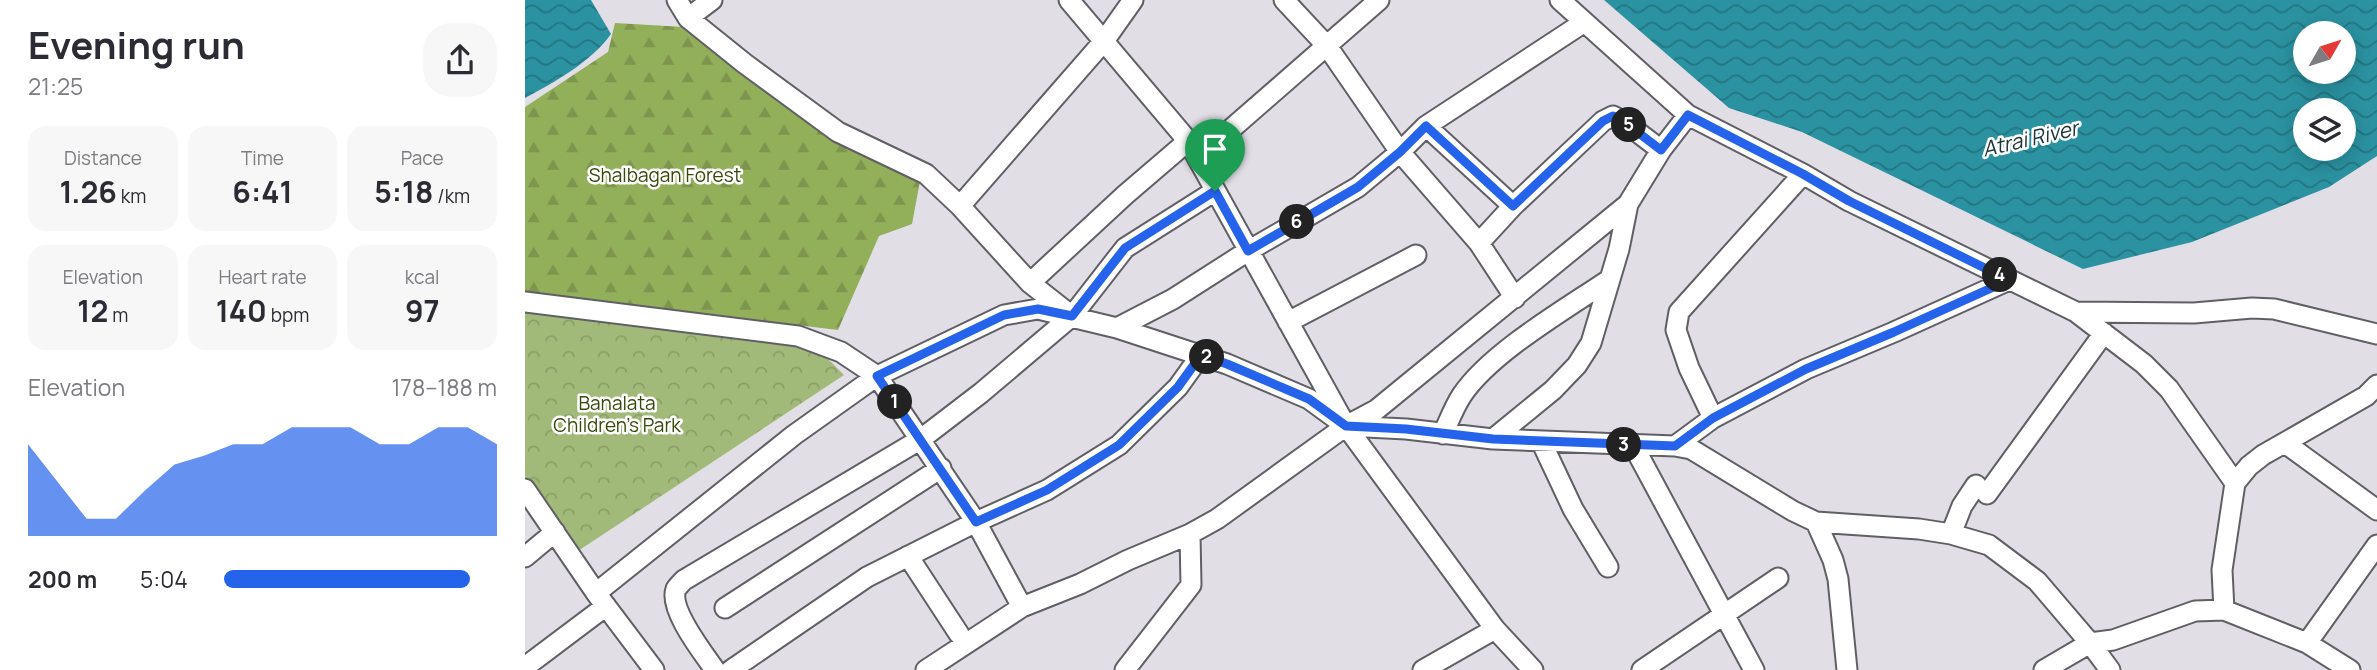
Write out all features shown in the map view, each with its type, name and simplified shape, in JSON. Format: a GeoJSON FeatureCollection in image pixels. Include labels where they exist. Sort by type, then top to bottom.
{"type":"FeatureCollection","features":[{"type":"Feature","properties":{"kind":"street"},"geometry":{"type":"LineString","coordinates":[[677,0],[688,18],[838,132],[926,174],[960,206],[1030,283],[1072,316]]}},
{"type":"Feature","properties":{"kind":"street"},"geometry":{"type":"LineString","coordinates":[[688,18],[712,0]]}},
{"type":"Feature","properties":{"kind":"street"},"geometry":{"type":"LineString","coordinates":[[1069,0],[1194,149],[1346,426],[1495,629],[1533,670]]}},
{"type":"Feature","properties":{"kind":"street"},"geometry":{"type":"LineString","coordinates":[[960,206],[1104,41],[1133,0]]}},
{"type":"Feature","properties":{"kind":"street"},"geometry":{"type":"LineString","coordinates":[[1284,0],[1327,46],[1400,152],[1479,243],[1515,298]]}},
{"type":"Feature","properties":{"kind":"street"},"geometry":{"type":"LineString","coordinates":[[1030,283],[1125,195],[1194,149],[1327,46],[1379,0]]}},
{"type":"Feature","properties":{"kind":"street"},"geometry":{"type":"LineString","coordinates":[[1560,0],[1688,115],[1803,174],[1849,201],[2076,312],[2144,365],[2169,389],[2235,482]]}},
{"type":"Feature","properties":{"kind":"street"},"geometry":{"type":"LineString","coordinates":[[1117,328],[1173,299],[1248,251],[1358,187],[1426,126],[1583,23]]}},
{"type":"Feature","properties":{"kind":"street"},"geometry":{"type":"LineString","coordinates":[[1493,439],[1553,390],[1577,365],[1591,343],[1611,279],[1628,204],[1661,150],[1688,115]]}},
{"type":"Feature","properties":{"kind":"street"},"geometry":{"type":"LineString","coordinates":[[1479,243],[1513,206],[1603,121],[1613,116],[1623,121],[1661,150]]}},
{"type":"Feature","properties":{"kind":"street"},"geometry":{"type":"LineString","coordinates":[[1426,126],[1513,206]]}},
{"type":"Feature","properties":{"kind":"street"},"geometry":{"type":"LineString","coordinates":[[1713,418],[1689,368],[1677,330],[1679,312],[1803,174]]}},
{"type":"Feature","properties":{"kind":"street"},"geometry":{"type":"LineString","coordinates":[[715,670],[676,605],[676,590],[684,580],[921,439],[981,393],[1072,316],[1125,248],[1215,191]]}},
{"type":"Feature","properties":{"kind":"street"},"geometry":{"type":"LineString","coordinates":[[926,670],[1021,607],[1190,534],[1217,519],[1346,426],[1376,410],[1628,204]]}},
{"type":"Feature","properties":{"kind":"street"},"geometry":{"type":"LineString","coordinates":[[1288,321],[1416,255]]}},
{"type":"Feature","properties":{"kind":"street"},"geometry":{"type":"LineString","coordinates":[[1443,434],[1462,396],[1482,371],[1533,331],[1611,279]]}},
{"type":"Feature","properties":{"kind":"street"},"geometry":{"type":"LineString","coordinates":[[1675,446],[1713,418],[1806,369],[2009,280]]}},
{"type":"Feature","properties":{"kind":"street"},"geometry":{"type":"LineString","coordinates":[[525,302],[798,336],[841,352],[877,376],[976,522],[1021,607]]}},
{"type":"Feature","properties":{"kind":"street"},"geometry":{"type":"LineString","coordinates":[[525,667],[794,435],[877,376],[1004,315],[1038,309],[1117,328],[1227,364],[1309,399],[1346,426],[1493,439],[1675,446],[1691,449],[1793,511],[1816,522],[1919,529],[1951,534],[1989,545],[2037,580],[2110,670]]}},
{"type":"Feature","properties":{"kind":"street"},"geometry":{"type":"LineString","coordinates":[[2076,312],[2194,313],[2274,309],[2377,334]]}},
{"type":"Feature","properties":{"kind":"street"},"geometry":{"type":"LineString","coordinates":[[1951,534],[1962,506],[1981,490],[2103,333]]}},
{"type":"Feature","properties":{"kind":"street"},"geometry":{"type":"LineString","coordinates":[[731,670],[867,578],[976,522],[1047,490],[1119,445],[1178,387],[1201,355]]}},
{"type":"Feature","properties":{"kind":"street"},"geometry":{"type":"LineString","coordinates":[[2224,610],[2222,570],[2235,482],[2249,466],[2366,396],[2377,385]]}},
{"type":"Feature","properties":{"kind":"street"},"geometry":{"type":"LineString","coordinates":[[1541,441],[1573,509],[1608,567]]}},
{"type":"Feature","properties":{"kind":"street"},"geometry":{"type":"LineString","coordinates":[[2285,443],[2377,510]]}},
{"type":"Feature","properties":{"kind":"street"},"geometry":{"type":"LineString","coordinates":[[1633,445],[1754,670]]}},
{"type":"Feature","properties":{"kind":"street"},"geometry":{"type":"LineString","coordinates":[[725,608],[941,468]]}},
{"type":"Feature","properties":{"kind":"street"},"geometry":{"type":"LineString","coordinates":[[525,489],[654,670]]}},
{"type":"Feature","properties":{"kind":"street"},"geometry":{"type":"LineString","coordinates":[[1816,522],[1833,560],[1838,579],[1847,670]]}},
{"type":"Feature","properties":{"kind":"street"},"geometry":{"type":"LineString","coordinates":[[525,557],[555,532]]}},
{"type":"Feature","properties":{"kind":"street"},"geometry":{"type":"LineString","coordinates":[[1125,670],[1191,585],[1190,534]]}},
{"type":"Feature","properties":{"kind":"street"},"geometry":{"type":"LineString","coordinates":[[2307,643],[2377,545]]}},
{"type":"Feature","properties":{"kind":"street"},"geometry":{"type":"LineString","coordinates":[[908,556],[959,634]]}},
{"type":"Feature","properties":{"kind":"street"},"geometry":{"type":"LineString","coordinates":[[1642,670],[1778,578]]}},
{"type":"Feature","properties":{"kind":"street"},"geometry":{"type":"LineString","coordinates":[[2044,670],[2090,643],[2112,640],[2195,611],[2224,610],[2307,643],[2350,670]]}},
{"type":"Feature","properties":{"kind":"street"},"geometry":{"type":"LineString","coordinates":[[1423,670],[1495,629]]}},
{"type":"Feature","properties":{"kind":"green space","name":"Shalbagan Forest"},"geometry":{"type":"Polygon","coordinates":[[[615,23],[684,27],[920,181],[912,224],[879,236],[838,330],[525,292],[525,107],[608,52],[615,23]]]}},
{"type":"Feature","properties":{"kind":"green space","name":"Banalata Children's Park"},"geometry":{"type":"Polygon","coordinates":[[[525,310],[818,349],[844,375],[575,553],[525,476],[525,310]]]}},
{"type":"Feature","properties":{"kind":"water"},"geometry":{"type":"Polygon","coordinates":[[[525,0],[591,0],[611,34],[583,62],[525,98],[525,0]]]}},
{"type":"Feature","properties":{"kind":"water","name":"Atrai River"},"geometry":{"type":"Polygon","coordinates":[[[1604,0],[2377,0],[2377,156],[2329,187],[2192,242],[2083,269],[1802,132],[1729,108],[1604,0]]]}},
{"type":"Feature","properties":{"kind":"route"},"geometry":{"type":"LineString","coordinates":[[1688,115],[1803,174],[1849,201],[2009,280],[1806,369],[1713,418],[1675,446],[1493,439],[1406,429],[1346,426],[1309,399],[1201,355],[1178,387],[1119,445],[1047,490],[976,522],[877,376],[1004,315],[1038,309],[1072,316],[1125,248],[1215,191],[1248,251],[1358,187],[1426,126],[1513,206],[1603,121],[1613,116],[1623,121],[1661,150],[1688,115]]}}]}
